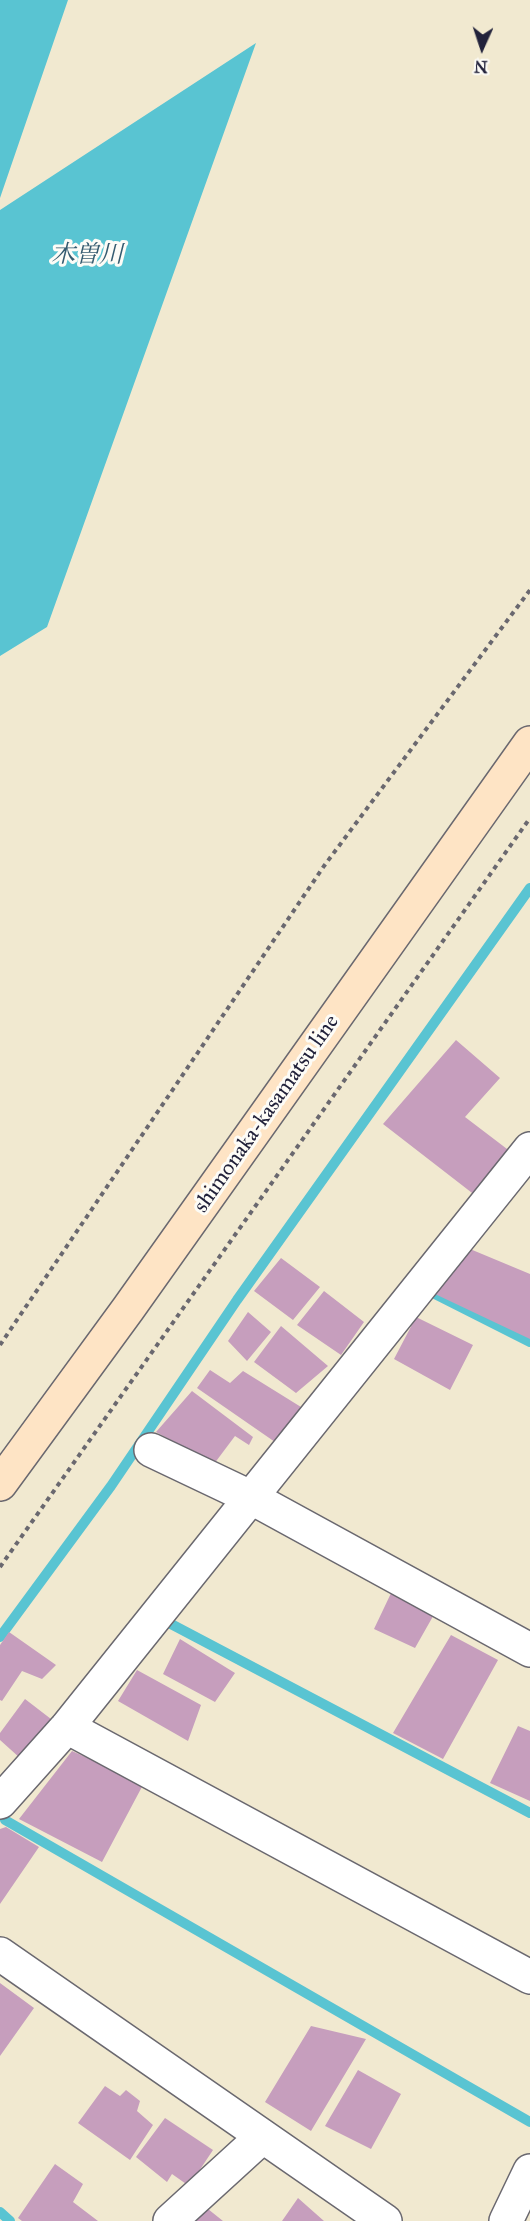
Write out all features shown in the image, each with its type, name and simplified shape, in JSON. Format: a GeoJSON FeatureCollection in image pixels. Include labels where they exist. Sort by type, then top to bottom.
{"type":"FeatureCollection","features":[{"type":"Feature","properties":{"kind":"main road","name":"shimonaka-kasamatsu line"},"geometry":{"type":"LineString","coordinates":[[0,1484],[135,1300],[530,743]]}},
{"type":"Feature","properties":{"kind":"street"},"geometry":{"type":"LineString","coordinates":[[0,1802],[67,1727],[530,1149]]}},
{"type":"Feature","properties":{"kind":"street"},"geometry":{"type":"LineString","coordinates":[[152,1450],[252,1498],[530,1650]]}},
{"type":"Feature","properties":{"kind":"street"},"geometry":{"type":"LineString","coordinates":[[67,1727],[530,1977]]}},
{"type":"Feature","properties":{"kind":"street"},"geometry":{"type":"LineString","coordinates":[[0,1954],[385,2221]]}},
{"type":"Feature","properties":{"kind":"street"},"geometry":{"type":"LineString","coordinates":[[170,2221],[262,2137]]}},
{"type":"Feature","properties":{"kind":"street"},"geometry":{"type":"LineString","coordinates":[[506,2221],[530,2171]]}},
{"type":"Feature","properties":{"kind":"path"},"geometry":{"type":"LineString","coordinates":[[0,1345],[324,866],[530,590]]}},
{"type":"Feature","properties":{"kind":"path"},"geometry":{"type":"LineString","coordinates":[[0,1567],[530,818]]}},
{"type":"Feature","properties":{"kind":"water","name":"木曽川"},"geometry":{"type":"Polygon","coordinates":[[[0,0],[68,0],[0,198],[0,0]]]}},
{"type":"Feature","properties":{"kind":"water","name":"木曽川"},"geometry":{"type":"Polygon","coordinates":[[[256,43],[47,627],[0,656],[0,210],[256,43]]]}},
{"type":"Feature","properties":{"kind":"building"},"geometry":{"type":"Polygon","coordinates":[[[456,1040],[500,1078],[465,1117],[511,1152],[476,1196],[383,1124],[456,1040]]]}},
{"type":"Feature","properties":{"kind":"building"},"geometry":{"type":"Polygon","coordinates":[[[470,1249],[530,1274],[530,1339],[435,1294],[470,1249]]]}},
{"type":"Feature","properties":{"kind":"building"},"geometry":{"type":"Polygon","coordinates":[[[281,1258],[320,1287],[293,1320],[254,1291],[281,1258]]]}},
{"type":"Feature","properties":{"kind":"building"},"geometry":{"type":"Polygon","coordinates":[[[324,1291],[364,1322],[341,1355],[297,1325],[324,1291]]]}},
{"type":"Feature","properties":{"kind":"building"},"geometry":{"type":"Polygon","coordinates":[[[248,1312],[271,1332],[247,1361],[228,1341],[248,1312]]]}},
{"type":"Feature","properties":{"kind":"building"},"geometry":{"type":"Polygon","coordinates":[[[416,1317],[473,1345],[450,1390],[394,1359],[416,1317]]]}},
{"type":"Feature","properties":{"kind":"building"},"geometry":{"type":"Polygon","coordinates":[[[281,1326],[328,1366],[296,1393],[254,1362],[281,1326]]]}},
{"type":"Feature","properties":{"kind":"building"},"geometry":{"type":"Polygon","coordinates":[[[210,1370],[230,1383],[243,1371],[301,1407],[275,1442],[197,1388],[210,1370]]]}},
{"type":"Feature","properties":{"kind":"building"},"geometry":{"type":"Polygon","coordinates":[[[192,1391],[253,1437],[249,1445],[235,1436],[214,1464],[156,1432],[192,1391]]]}},
{"type":"Feature","properties":{"kind":"building"},"geometry":{"type":"Polygon","coordinates":[[[393,1589],[436,1611],[415,1648],[374,1629],[393,1589]]]}},
{"type":"Feature","properties":{"kind":"building"},"geometry":{"type":"Polygon","coordinates":[[[9,1632],[56,1665],[42,1679],[22,1671],[2,1701],[0,1700],[0,1645],[9,1632]]]}},
{"type":"Feature","properties":{"kind":"building"},"geometry":{"type":"Polygon","coordinates":[[[451,1635],[498,1660],[443,1759],[393,1733],[451,1635]]]}},
{"type":"Feature","properties":{"kind":"building"},"geometry":{"type":"Polygon","coordinates":[[[180,1639],[235,1673],[215,1702],[163,1674],[180,1639]]]}},
{"type":"Feature","properties":{"kind":"building"},"geometry":{"type":"Polygon","coordinates":[[[137,1670],[201,1705],[188,1741],[118,1701],[137,1670]]]}},
{"type":"Feature","properties":{"kind":"building"},"geometry":{"type":"Polygon","coordinates":[[[25,1699],[51,1719],[20,1758],[0,1740],[0,1733],[25,1699]]]}},
{"type":"Feature","properties":{"kind":"building"},"geometry":{"type":"Polygon","coordinates":[[[518,1726],[530,1731],[530,1801],[490,1783],[518,1726]]]}},
{"type":"Feature","properties":{"kind":"building"},"geometry":{"type":"Polygon","coordinates":[[[72,1751],[144,1783],[102,1862],[19,1819],[72,1751]]]}},
{"type":"Feature","properties":{"kind":"building"},"geometry":{"type":"Polygon","coordinates":[[[6,1827],[39,1847],[0,1904],[0,1829],[6,1827]]]}},
{"type":"Feature","properties":{"kind":"building"},"geometry":{"type":"Polygon","coordinates":[[[0,1983],[34,2008],[0,2056],[0,1983]]]}},
{"type":"Feature","properties":{"kind":"building"},"geometry":{"type":"Polygon","coordinates":[[[311,2026],[366,2039],[311,2131],[265,2102],[311,2026]]]}},
{"type":"Feature","properties":{"kind":"building"},"geometry":{"type":"Polygon","coordinates":[[[358,2070],[401,2094],[371,2149],[325,2126],[358,2070]]]}},
{"type":"Feature","properties":{"kind":"building"},"geometry":{"type":"Polygon","coordinates":[[[105,2086],[120,2096],[126,2090],[140,2101],[137,2111],[153,2125],[130,2160],[78,2123],[105,2086]]]}},
{"type":"Feature","properties":{"kind":"building"},"geometry":{"type":"Polygon","coordinates":[[[165,2118],[213,2150],[189,2186],[172,2174],[167,2182],[136,2157],[165,2118]]]}},
{"type":"Feature","properties":{"kind":"building"},"geometry":{"type":"Polygon","coordinates":[[[55,2164],[83,2184],[73,2202],[98,2221],[22,2221],[18,2218],[55,2164]]]}},
{"type":"Feature","properties":{"kind":"building"},"geometry":{"type":"Polygon","coordinates":[[[298,2198],[324,2221],[282,2221],[298,2198]]]}},
{"type":"Feature","properties":{"kind":"building"},"geometry":{"type":"Polygon","coordinates":[[[208,2209],[223,2221],[195,2221],[208,2209]]]}},
{"type":"Feature","properties":{"kind":"waterway"},"geometry":{"type":"LineString","coordinates":[[0,1637],[111,1486],[237,1300],[530,888]]}},
{"type":"Feature","properties":{"kind":"waterway"},"geometry":{"type":"LineString","coordinates":[[435,1294],[530,1342]]}},
{"type":"Feature","properties":{"kind":"waterway"},"geometry":{"type":"LineString","coordinates":[[171,1624],[530,1813]]}},
{"type":"Feature","properties":{"kind":"waterway"},"geometry":{"type":"LineString","coordinates":[[5,1820],[530,2122]]}},
{"type":"Feature","properties":{"kind":"waterway"},"geometry":{"type":"LineString","coordinates":[[0,2212],[10,2221]]}}]}
